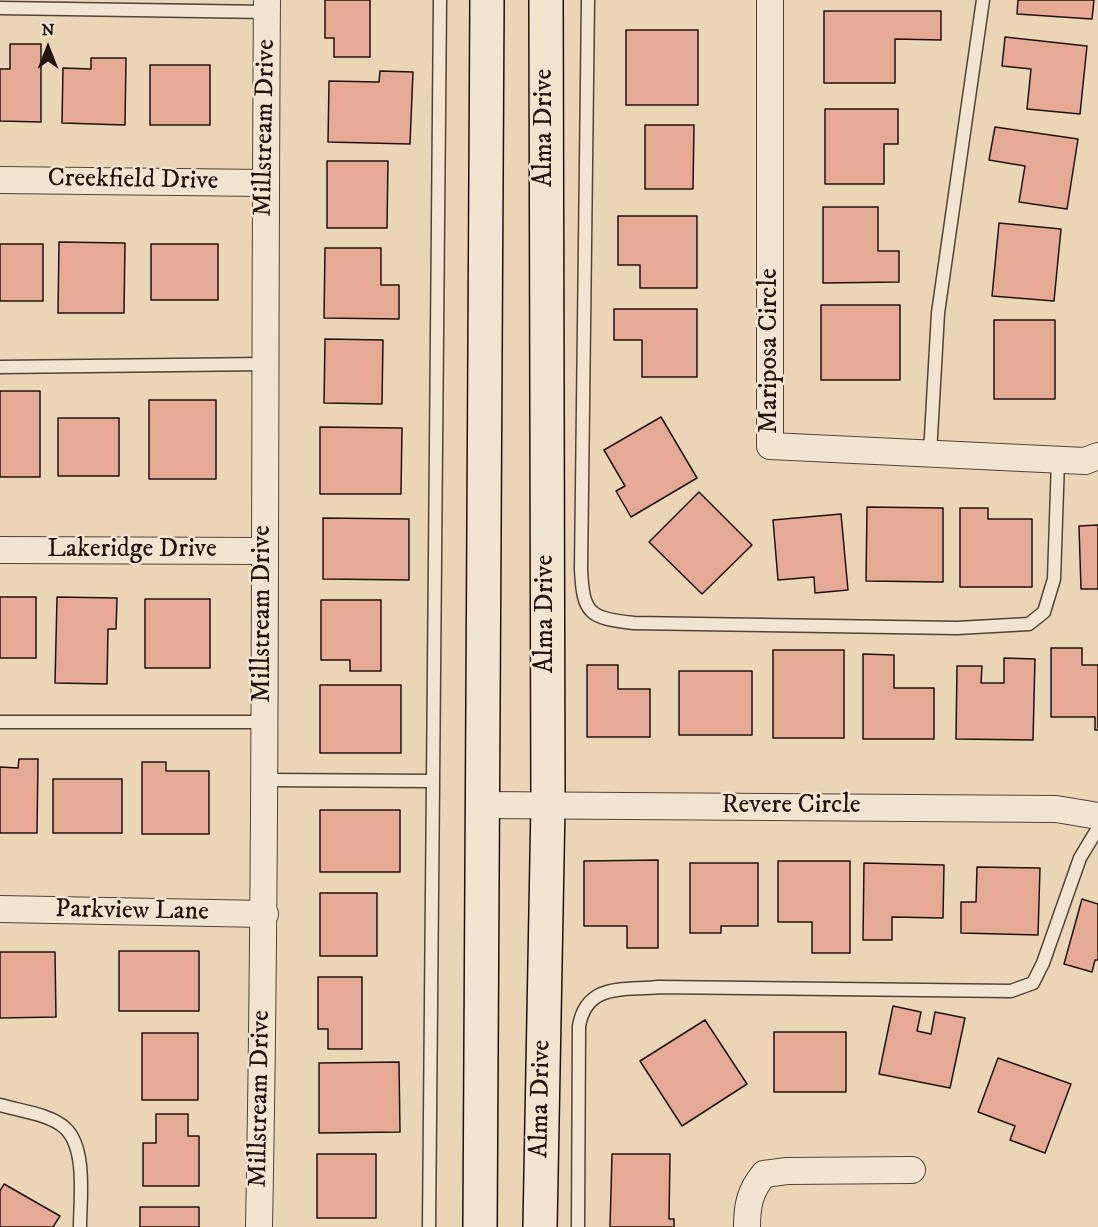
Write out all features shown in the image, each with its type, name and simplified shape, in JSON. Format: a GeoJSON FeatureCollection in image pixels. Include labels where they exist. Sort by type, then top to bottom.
{"type":"FeatureCollection","features":[{"type":"Feature","properties":{"kind":"main road"},"geometry":{"type":"LineString","coordinates":[[480,1227],[487,0]]}},
{"type":"Feature","properties":{"kind":"main road","name":"Alma Drive"},"geometry":{"type":"LineString","coordinates":[[540,1227],[548,805],[546,0]]}},
{"type":"Feature","properties":{"kind":"street","name":"Mariposa Circle"},"geometry":{"type":"LineString","coordinates":[[770,0],[770,446],[1085,461],[1098,456]]}},
{"type":"Feature","properties":{"kind":"street","name":"Millstream Drive"},"geometry":{"type":"LineString","coordinates":[[259,1227],[265,914],[267,6]]}},
{"type":"Feature","properties":{"kind":"street","name":"Creekfield Drive"},"geometry":{"type":"LineString","coordinates":[[0,180],[265,183]]}},
{"type":"Feature","properties":{"kind":"street","name":"Lakeridge Drive"},"geometry":{"type":"LineString","coordinates":[[0,550],[264,551]]}},
{"type":"Feature","properties":{"kind":"street","name":"Revere Circle"},"geometry":{"type":"LineString","coordinates":[[483,805],[1056,809],[1098,816]]}},
{"type":"Feature","properties":{"kind":"street","name":"Parkview Lane"},"geometry":{"type":"LineString","coordinates":[[0,909],[265,914]]}},
{"type":"Feature","properties":{"kind":"street"},"geometry":{"type":"LineString","coordinates":[[747,1227],[747,1208],[752,1188],[764,1174],[787,1171],[912,1170]]}},
{"type":"Feature","properties":{"kind":"lane"},"geometry":{"type":"LineString","coordinates":[[429,1227],[432,781],[438,439],[440,0]]}},
{"type":"Feature","properties":{"kind":"lane"},"geometry":{"type":"LineString","coordinates":[[588,0],[581,569],[582,596],[587,609],[596,617],[634,623],[957,628],[1029,624],[1044,612],[1054,579],[1058,460]]}},
{"type":"Feature","properties":{"kind":"lane"},"geometry":{"type":"LineString","coordinates":[[930,454],[938,313],[983,0]]}},
{"type":"Feature","properties":{"kind":"lane"},"geometry":{"type":"LineString","coordinates":[[0,8],[267,6]]}},
{"type":"Feature","properties":{"kind":"lane"},"geometry":{"type":"LineString","coordinates":[[0,367],[265,364]]}},
{"type":"Feature","properties":{"kind":"lane"},"geometry":{"type":"LineString","coordinates":[[0,722],[264,722]]}},
{"type":"Feature","properties":{"kind":"lane"},"geometry":{"type":"LineString","coordinates":[[265,780],[432,781]]}},
{"type":"Feature","properties":{"kind":"lane"},"geometry":{"type":"LineString","coordinates":[[578,1227],[579,1026],[582,1009],[588,1000],[607,991],[659,987],[1011,991],[1023,989],[1034,983],[1080,858],[1098,828]]}},
{"type":"Feature","properties":{"kind":"lane"},"geometry":{"type":"LineString","coordinates":[[0,1105],[50,1120],[65,1128],[75,1142],[80,1168],[80,1227]]}},
{"type":"Feature","properties":{"kind":"building"},"geometry":{"type":"Polygon","coordinates":[[[325,0],[370,0],[370,57],[334,57],[334,38],[325,38],[325,0]]]}},
{"type":"Feature","properties":{"kind":"building"},"geometry":{"type":"Polygon","coordinates":[[[1018,0],[1094,0],[1092,19],[1017,14],[1018,0]]]}},
{"type":"Feature","properties":{"kind":"building"},"geometry":{"type":"Polygon","coordinates":[[[824,11],[941,11],[941,40],[895,39],[895,83],[824,83],[824,11]]]}},
{"type":"Feature","properties":{"kind":"building"},"geometry":{"type":"Polygon","coordinates":[[[626,30],[698,30],[698,105],[626,105],[626,30]]]}},
{"type":"Feature","properties":{"kind":"building"},"geometry":{"type":"Polygon","coordinates":[[[1005,37],[1087,46],[1080,114],[1027,109],[1031,69],[1002,66],[1005,37]]]}},
{"type":"Feature","properties":{"kind":"building"},"geometry":{"type":"Polygon","coordinates":[[[10,44],[41,44],[41,122],[0,121],[0,69],[10,69],[10,44]]]}},
{"type":"Feature","properties":{"kind":"building"},"geometry":{"type":"Polygon","coordinates":[[[91,58],[126,58],[125,125],[62,123],[63,68],[91,69],[91,58]]]}},
{"type":"Feature","properties":{"kind":"building"},"geometry":{"type":"Polygon","coordinates":[[[150,65],[210,65],[210,125],[150,125],[150,65]]]}},
{"type":"Feature","properties":{"kind":"building"},"geometry":{"type":"Polygon","coordinates":[[[380,71],[413,72],[410,144],[328,142],[329,81],[379,82],[380,71]]]}},
{"type":"Feature","properties":{"kind":"building"},"geometry":{"type":"Polygon","coordinates":[[[825,109],[898,109],[898,144],[884,144],[884,184],[825,184],[825,109]]]}},
{"type":"Feature","properties":{"kind":"building"},"geometry":{"type":"Polygon","coordinates":[[[645,125],[694,125],[693,189],[645,189],[645,125]]]}},
{"type":"Feature","properties":{"kind":"building"},"geometry":{"type":"Polygon","coordinates":[[[995,127],[1078,139],[1067,209],[1019,202],[1025,166],[989,160],[995,127]]]}},
{"type":"Feature","properties":{"kind":"building"},"geometry":{"type":"Polygon","coordinates":[[[327,161],[388,161],[387,228],[327,228],[327,161]]]}},
{"type":"Feature","properties":{"kind":"building"},"geometry":{"type":"Polygon","coordinates":[[[823,207],[878,207],[878,251],[899,251],[899,282],[823,283],[823,207]]]}},
{"type":"Feature","properties":{"kind":"building"},"geometry":{"type":"Polygon","coordinates":[[[618,216],[697,216],[697,288],[640,288],[640,265],[618,265],[618,216]]]}},
{"type":"Feature","properties":{"kind":"building"},"geometry":{"type":"Polygon","coordinates":[[[999,223],[1061,229],[1054,301],[992,296],[999,223]]]}},
{"type":"Feature","properties":{"kind":"building"},"geometry":{"type":"Polygon","coordinates":[[[59,242],[125,243],[124,313],[58,313],[59,242]]]}},
{"type":"Feature","properties":{"kind":"building"},"geometry":{"type":"Polygon","coordinates":[[[0,244],[43,244],[43,301],[0,301],[0,244]]]}},
{"type":"Feature","properties":{"kind":"building"},"geometry":{"type":"Polygon","coordinates":[[[151,244],[218,244],[218,300],[151,300],[151,244]]]}},
{"type":"Feature","properties":{"kind":"building"},"geometry":{"type":"Polygon","coordinates":[[[325,248],[381,248],[381,285],[399,285],[399,319],[324,318],[325,248]]]}},
{"type":"Feature","properties":{"kind":"building"},"geometry":{"type":"Polygon","coordinates":[[[821,305],[900,305],[900,380],[821,380],[821,305]]]}},
{"type":"Feature","properties":{"kind":"building"},"geometry":{"type":"Polygon","coordinates":[[[614,309],[697,309],[697,377],[642,377],[642,340],[614,340],[614,309]]]}},
{"type":"Feature","properties":{"kind":"building"},"geometry":{"type":"Polygon","coordinates":[[[994,320],[1055,320],[1055,399],[994,399],[994,320]]]}},
{"type":"Feature","properties":{"kind":"building"},"geometry":{"type":"Polygon","coordinates":[[[325,339],[383,340],[382,404],[324,403],[325,339]]]}},
{"type":"Feature","properties":{"kind":"building"},"geometry":{"type":"Polygon","coordinates":[[[0,391],[40,391],[40,477],[0,477],[0,391]]]}},
{"type":"Feature","properties":{"kind":"building"},"geometry":{"type":"Polygon","coordinates":[[[149,400],[216,400],[216,479],[149,479],[149,400]]]}},
{"type":"Feature","properties":{"kind":"building"},"geometry":{"type":"Polygon","coordinates":[[[661,417],[697,478],[631,517],[616,491],[625,486],[604,450],[661,417]]]}},
{"type":"Feature","properties":{"kind":"building"},"geometry":{"type":"Polygon","coordinates":[[[58,418],[119,418],[119,476],[58,476],[58,418]]]}},
{"type":"Feature","properties":{"kind":"building"},"geometry":{"type":"Polygon","coordinates":[[[320,427],[402,428],[401,494],[320,494],[320,427]]]}},
{"type":"Feature","properties":{"kind":"building"},"geometry":{"type":"Polygon","coordinates":[[[699,492],[752,545],[702,594],[649,542],[699,492]]]}},
{"type":"Feature","properties":{"kind":"building"},"geometry":{"type":"Polygon","coordinates":[[[867,507],[943,508],[943,582],[866,581],[867,507]]]}},
{"type":"Feature","properties":{"kind":"building"},"geometry":{"type":"Polygon","coordinates":[[[960,508],[988,508],[988,519],[1032,519],[1032,587],[960,587],[960,508]]]}},
{"type":"Feature","properties":{"kind":"building"},"geometry":{"type":"Polygon","coordinates":[[[841,514],[848,590],[815,593],[814,577],[778,580],[773,520],[841,514]]]}},
{"type":"Feature","properties":{"kind":"building"},"geometry":{"type":"Polygon","coordinates":[[[323,518],[409,519],[409,580],[323,579],[323,518]]]}},
{"type":"Feature","properties":{"kind":"building"},"geometry":{"type":"Polygon","coordinates":[[[1098,525],[1098,589],[1081,589],[1079,526],[1098,525]]]}},
{"type":"Feature","properties":{"kind":"building"},"geometry":{"type":"Polygon","coordinates":[[[0,597],[36,597],[36,658],[0,658],[0,597]]]}},
{"type":"Feature","properties":{"kind":"building"},"geometry":{"type":"Polygon","coordinates":[[[57,597],[117,598],[116,629],[108,629],[107,684],[55,683],[57,597]]]}},
{"type":"Feature","properties":{"kind":"building"},"geometry":{"type":"Polygon","coordinates":[[[145,599],[210,599],[210,668],[145,668],[145,599]]]}},
{"type":"Feature","properties":{"kind":"building"},"geometry":{"type":"Polygon","coordinates":[[[321,600],[381,600],[381,671],[350,671],[350,660],[321,660],[321,600]]]}},
{"type":"Feature","properties":{"kind":"building"},"geometry":{"type":"Polygon","coordinates":[[[1051,648],[1082,648],[1082,665],[1098,665],[1098,730],[1095,730],[1095,717],[1051,717],[1051,648]]]}},
{"type":"Feature","properties":{"kind":"building"},"geometry":{"type":"Polygon","coordinates":[[[773,650],[844,650],[844,738],[773,738],[773,650]]]}},
{"type":"Feature","properties":{"kind":"building"},"geometry":{"type":"Polygon","coordinates":[[[863,654],[894,655],[894,688],[934,688],[934,739],[863,739],[863,654]]]}},
{"type":"Feature","properties":{"kind":"building"},"geometry":{"type":"Polygon","coordinates":[[[1004,658],[1035,659],[1033,740],[956,739],[957,666],[982,666],[981,683],[1004,683],[1004,658]]]}},
{"type":"Feature","properties":{"kind":"building"},"geometry":{"type":"Polygon","coordinates":[[[587,665],[618,665],[618,689],[650,689],[650,737],[587,737],[587,665]]]}},
{"type":"Feature","properties":{"kind":"building"},"geometry":{"type":"Polygon","coordinates":[[[679,671],[752,671],[752,735],[679,735],[679,671]]]}},
{"type":"Feature","properties":{"kind":"building"},"geometry":{"type":"Polygon","coordinates":[[[320,685],[401,685],[401,753],[320,753],[320,685]]]}},
{"type":"Feature","properties":{"kind":"building"},"geometry":{"type":"Polygon","coordinates":[[[19,759],[38,759],[37,833],[0,833],[0,767],[18,768],[19,759]]]}},
{"type":"Feature","properties":{"kind":"building"},"geometry":{"type":"Polygon","coordinates":[[[142,762],[166,762],[166,771],[209,771],[209,834],[142,834],[142,762]]]}},
{"type":"Feature","properties":{"kind":"building"},"geometry":{"type":"Polygon","coordinates":[[[53,779],[122,779],[122,833],[53,833],[53,779]]]}},
{"type":"Feature","properties":{"kind":"building"},"geometry":{"type":"Polygon","coordinates":[[[320,810],[400,810],[400,872],[320,872],[320,810]]]}},
{"type":"Feature","properties":{"kind":"building"},"geometry":{"type":"Polygon","coordinates":[[[658,860],[658,948],[627,948],[627,926],[584,926],[584,861],[658,860]]]}},
{"type":"Feature","properties":{"kind":"building"},"geometry":{"type":"Polygon","coordinates":[[[778,861],[850,861],[850,953],[812,953],[812,922],[778,922],[778,861]]]}},
{"type":"Feature","properties":{"kind":"building"},"geometry":{"type":"Polygon","coordinates":[[[690,863],[758,863],[758,926],[721,926],[721,933],[690,933],[690,863]]]}},
{"type":"Feature","properties":{"kind":"building"},"geometry":{"type":"Polygon","coordinates":[[[864,863],[944,865],[943,918],[892,917],[892,940],[863,940],[864,863]]]}},
{"type":"Feature","properties":{"kind":"building"},"geometry":{"type":"Polygon","coordinates":[[[977,867],[1040,868],[1038,935],[961,933],[961,902],[976,902],[977,867]]]}},
{"type":"Feature","properties":{"kind":"building"},"geometry":{"type":"Polygon","coordinates":[[[320,893],[377,893],[377,956],[320,956],[320,893]]]}},
{"type":"Feature","properties":{"kind":"building"},"geometry":{"type":"Polygon","coordinates":[[[1082,899],[1098,904],[1098,960],[1095,960],[1092,972],[1064,964],[1082,899]]]}},
{"type":"Feature","properties":{"kind":"building"},"geometry":{"type":"Polygon","coordinates":[[[119,951],[199,951],[199,1011],[119,1011],[119,951]]]}},
{"type":"Feature","properties":{"kind":"building"},"geometry":{"type":"Polygon","coordinates":[[[0,952],[55,952],[56,1017],[0,1018],[0,952]]]}},
{"type":"Feature","properties":{"kind":"building"},"geometry":{"type":"Polygon","coordinates":[[[318,977],[362,977],[362,1049],[328,1049],[328,1029],[318,1029],[318,977]]]}},
{"type":"Feature","properties":{"kind":"building"},"geometry":{"type":"Polygon","coordinates":[[[893,1006],[921,1012],[917,1031],[931,1034],[935,1012],[965,1018],[950,1088],[879,1074],[893,1006]]]}},
{"type":"Feature","properties":{"kind":"building"},"geometry":{"type":"Polygon","coordinates":[[[705,1020],[747,1084],[682,1126],[640,1061],[705,1020]]]}},
{"type":"Feature","properties":{"kind":"building"},"geometry":{"type":"Polygon","coordinates":[[[774,1032],[846,1032],[846,1092],[774,1092],[774,1032]]]}},
{"type":"Feature","properties":{"kind":"building"},"geometry":{"type":"Polygon","coordinates":[[[142,1033],[198,1033],[198,1100],[142,1100],[142,1033]]]}},
{"type":"Feature","properties":{"kind":"building"},"geometry":{"type":"Polygon","coordinates":[[[998,1058],[1071,1084],[1045,1153],[1010,1140],[1015,1126],[978,1112],[998,1058]]]}},
{"type":"Feature","properties":{"kind":"building"},"geometry":{"type":"Polygon","coordinates":[[[399,1062],[400,1132],[319,1133],[319,1063],[399,1062]]]}},
{"type":"Feature","properties":{"kind":"building"},"geometry":{"type":"Polygon","coordinates":[[[156,1114],[188,1114],[188,1136],[199,1136],[199,1186],[143,1186],[143,1143],[156,1143],[156,1114]]]}},
{"type":"Feature","properties":{"kind":"building"},"geometry":{"type":"Polygon","coordinates":[[[317,1154],[376,1154],[376,1218],[317,1218],[317,1154]]]}},
{"type":"Feature","properties":{"kind":"building"},"geometry":{"type":"Polygon","coordinates":[[[612,1154],[670,1154],[669,1219],[674,1219],[674,1227],[610,1227],[612,1154]]]}},
{"type":"Feature","properties":{"kind":"building"},"geometry":{"type":"Polygon","coordinates":[[[4,1184],[60,1216],[53,1227],[0,1227],[0,1191],[4,1184]]]}},
{"type":"Feature","properties":{"kind":"building"},"geometry":{"type":"Polygon","coordinates":[[[140,1207],[199,1207],[199,1227],[140,1227],[140,1207]]]}}]}
